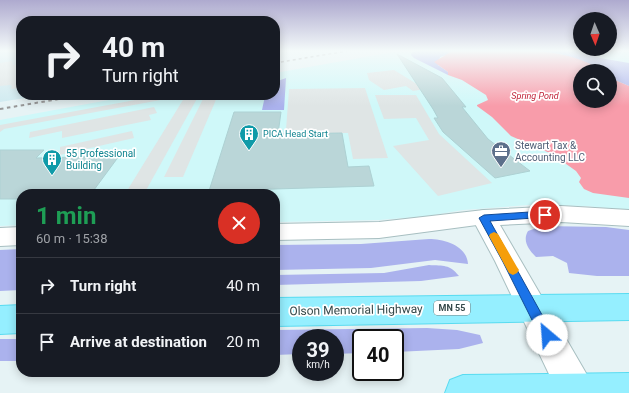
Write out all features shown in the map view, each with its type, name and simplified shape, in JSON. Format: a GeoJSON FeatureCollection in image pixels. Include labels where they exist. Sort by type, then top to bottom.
{"type":"FeatureCollection","features":[{"type":"Feature","properties":{"kind":"main road","name":"Olson Memorial Highway"},"geometry":{"type":"LineString","coordinates":[[280,312],[532,307],[629,307]]}},
{"type":"Feature","properties":{"kind":"main road"},"geometry":{"type":"LineString","coordinates":[[0,320],[16,319]]}},
{"type":"Feature","properties":{"kind":"main road"},"geometry":{"type":"LineString","coordinates":[[463,393],[629,391]]}},
{"type":"Feature","properties":{"kind":"street"},"geometry":{"type":"LineString","coordinates":[[280,232],[379,230],[484,218],[561,214],[629,218]]}},
{"type":"Feature","properties":{"kind":"street"},"geometry":{"type":"LineString","coordinates":[[484,218],[576,392]]}},
{"type":"Feature","properties":{"kind":"street"},"geometry":{"type":"LineString","coordinates":[[0,237],[16,236]]}},
{"type":"Feature","properties":{"kind":"shaded area"},"geometry":{"type":"Polygon","coordinates":[[[0,69],[16,69],[16,99],[0,102],[0,69]]]}},
{"type":"Feature","properties":{"kind":"shaded area"},"geometry":{"type":"Polygon","coordinates":[[[0,69],[16,69],[16,88],[11,89],[12,86],[10,85],[0,86],[0,69]]]}},
{"type":"Feature","properties":{"kind":"shaded area"},"geometry":{"type":"Polygon","coordinates":[[[296,69],[573,69],[573,108],[617,108],[617,69],[629,69],[629,210],[585,206],[528,205],[463,210],[428,216],[379,220],[280,222],[280,189],[16,189],[16,225],[0,226],[0,120],[109,100],[280,100],[280,72],[296,69]]]}},
{"type":"Feature","properties":{"kind":"shaded area"},"geometry":{"type":"Polygon","coordinates":[[[437,69],[444,69],[448,72],[448,75],[437,69]]]}},
{"type":"Feature","properties":{"kind":"shaded area"},"geometry":{"type":"Polygon","coordinates":[[[617,69],[629,69],[629,86],[617,81],[617,69]]]}},
{"type":"Feature","properties":{"kind":"shaded area"},"geometry":{"type":"Polygon","coordinates":[[[394,70],[425,89],[413,91],[406,86],[384,90],[369,80],[367,73],[394,70]]]}},
{"type":"Feature","properties":{"kind":"shaded area"},"geometry":{"type":"Polygon","coordinates":[[[286,78],[284,110],[262,110],[264,100],[280,100],[280,80],[286,78]]]}},
{"type":"Feature","properties":{"kind":"shaded area"},"geometry":{"type":"Polygon","coordinates":[[[365,88],[388,158],[353,159],[348,133],[306,133],[306,130],[286,130],[289,89],[365,88]]]}},
{"type":"Feature","properties":{"kind":"shaded area"},"geometry":{"type":"Polygon","coordinates":[[[375,95],[416,95],[439,134],[492,183],[438,196],[393,146],[429,140],[416,118],[384,119],[375,95]]]}},
{"type":"Feature","properties":{"kind":"shaded area"},"geometry":{"type":"Polygon","coordinates":[[[135,100],[161,100],[4,129],[0,132],[0,125],[135,100]]]}},
{"type":"Feature","properties":{"kind":"shaded area"},"geometry":{"type":"Polygon","coordinates":[[[183,100],[196,100],[147,189],[128,189],[183,100]]]}},
{"type":"Feature","properties":{"kind":"shaded area"},"geometry":{"type":"Polygon","coordinates":[[[202,100],[216,100],[183,177],[164,177],[202,100]]]}},
{"type":"Feature","properties":{"kind":"shaded area"},"geometry":{"type":"Polygon","coordinates":[[[154,107],[157,113],[149,115],[151,120],[62,138],[62,131],[29,138],[30,132],[154,107]]]}},
{"type":"Feature","properties":{"kind":"shaded area"},"geometry":{"type":"Polygon","coordinates":[[[132,131],[134,138],[60,155],[60,147],[132,131]]]}},
{"type":"Feature","properties":{"kind":"shaded area"},"geometry":{"type":"Polygon","coordinates":[[[542,226],[606,227],[629,230],[629,276],[597,276],[569,273],[567,263],[553,256],[536,257],[527,245],[526,235],[528,231],[542,226]]]}},
{"type":"Feature","properties":{"kind":"shaded area"},"geometry":{"type":"Polygon","coordinates":[[[429,239],[442,240],[454,245],[464,252],[468,264],[435,260],[371,268],[280,270],[280,245],[361,244],[429,239]]]}},
{"type":"Feature","properties":{"kind":"shaded area"},"geometry":{"type":"Polygon","coordinates":[[[16,249],[16,290],[0,291],[0,250],[16,249]]]}},
{"type":"Feature","properties":{"kind":"shaded area"},"geometry":{"type":"Polygon","coordinates":[[[429,265],[442,266],[452,269],[459,276],[421,281],[280,285],[280,275],[384,273],[429,265]]]}},
{"type":"Feature","properties":{"kind":"shaded area"},"geometry":{"type":"Polygon","coordinates":[[[427,328],[457,330],[480,335],[483,343],[459,349],[404,352],[404,329],[352,329],[352,353],[344,354],[344,329],[427,328]]]}},
{"type":"Feature","properties":{"kind":"shaded area"},"geometry":{"type":"Polygon","coordinates":[[[280,330],[292,330],[292,354],[280,355],[280,330]]]}},
{"type":"Feature","properties":{"kind":"shaded area"},"geometry":{"type":"Polygon","coordinates":[[[0,339],[16,339],[16,361],[0,361],[0,339]]]}},
{"type":"Feature","properties":{"kind":"water","name":"Spring Pond"},"geometry":{"type":"Polygon","coordinates":[[[444,69],[573,69],[573,108],[617,108],[617,81],[629,86],[629,198],[593,193],[584,189],[579,182],[581,178],[576,171],[552,154],[511,136],[492,117],[477,106],[488,100],[486,95],[462,80],[448,75],[448,72],[444,69]]]}},
{"type":"Feature","properties":{"kind":"building"},"geometry":{"type":"Polygon","coordinates":[[[407,69],[426,69],[442,78],[466,107],[462,107],[488,139],[530,171],[495,178],[443,132],[434,118],[438,118],[407,69]]]}},
{"type":"Feature","properties":{"kind":"building"},"geometry":{"type":"Polygon","coordinates":[[[234,112],[281,112],[278,134],[342,133],[348,167],[369,166],[374,186],[275,189],[210,189],[234,112]]]}},
{"type":"Feature","properties":{"kind":"building","name":"55 Professional Building"},"geometry":{"type":"Polygon","coordinates":[[[0,150],[44,150],[36,158],[119,156],[95,189],[16,189],[16,199],[0,199],[0,150]]]}},
{"type":"Feature","properties":{"kind":"railway"},"geometry":{"type":"LineString","coordinates":[[0,109],[53,100]]}},
{"type":"Feature","properties":{"kind":"slow traffic"},"geometry":{"type":"LineString","coordinates":[[494,236],[513,270]]}},
{"type":"Feature","properties":{"kind":"place","name":"PICA Head Start"},"geometry":{"type":"Point","coordinates":[249,151]}},
{"type":"Feature","properties":{"kind":"place","name":"Stewart Tax & Accounting LLC"},"geometry":{"type":"Point","coordinates":[501,168]}},
{"type":"Feature","properties":{"kind":"place","name":"55 Professional Building"},"geometry":{"type":"Point","coordinates":[52,176]}},
{"type":"Feature","properties":{"kind":"route"},"geometry":{"type":"LineString","coordinates":[[545,215],[484,218],[547,335]]}}]}
